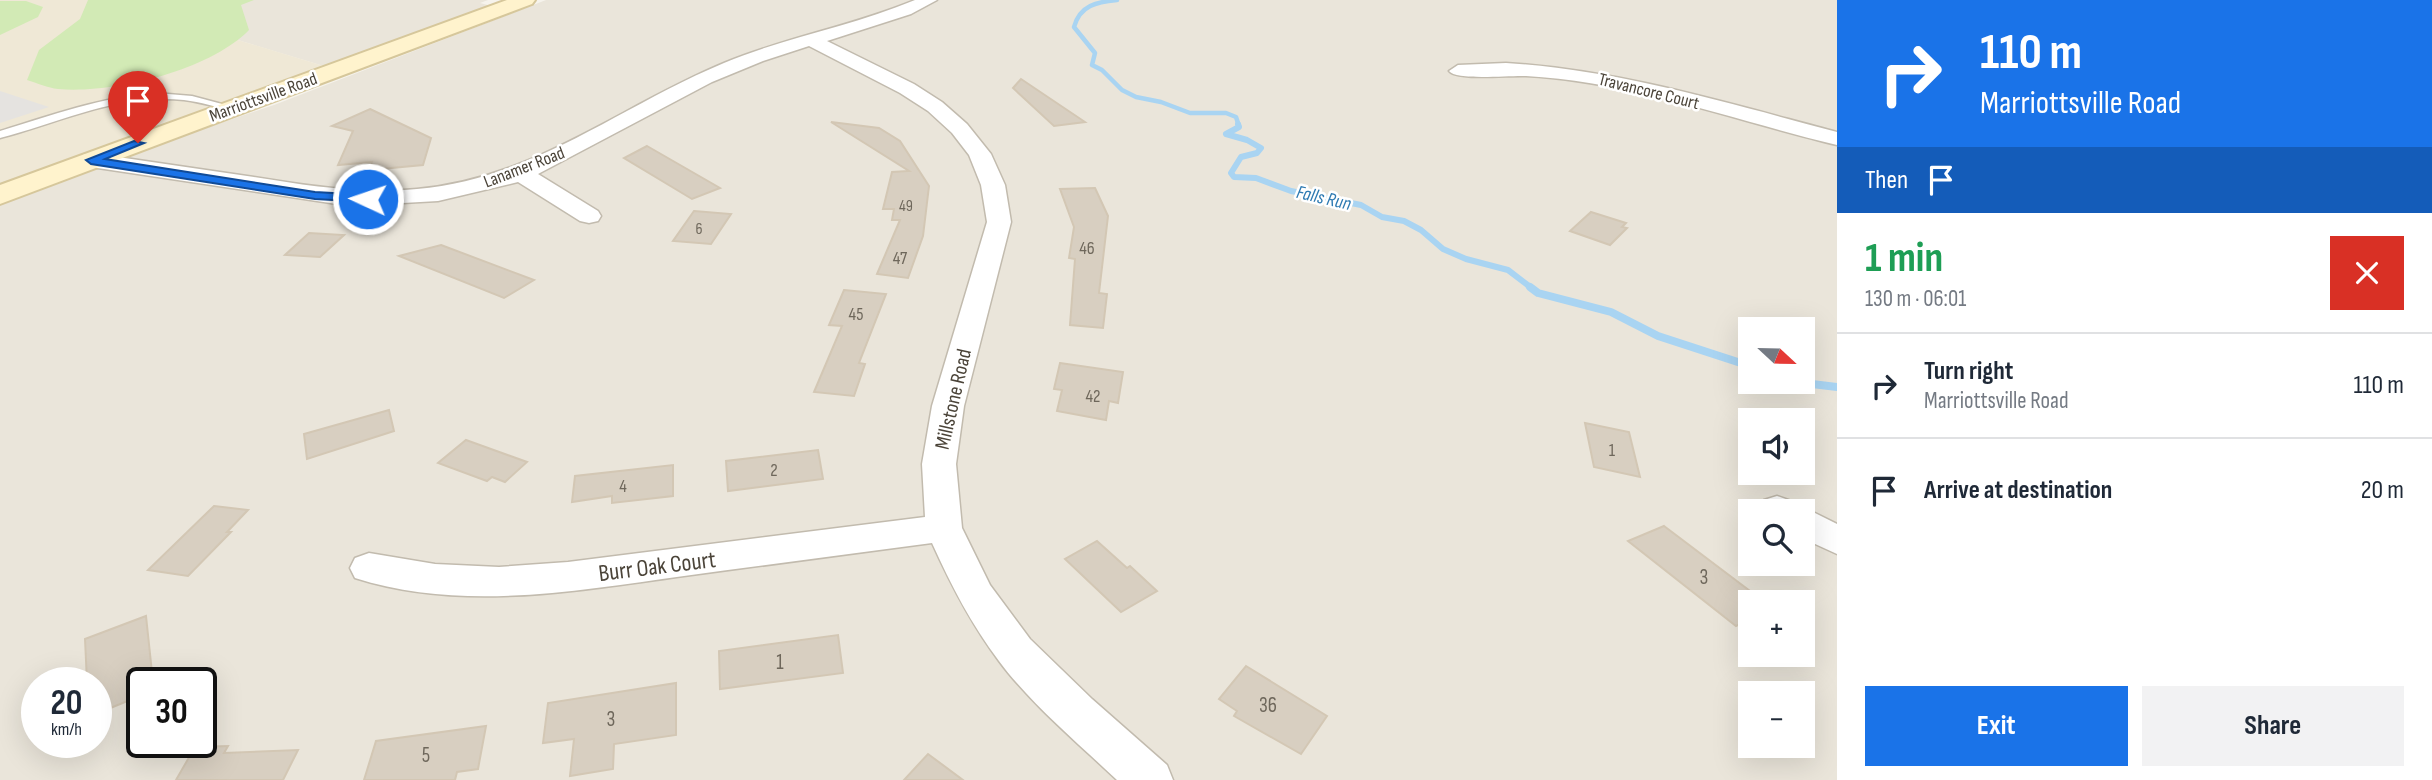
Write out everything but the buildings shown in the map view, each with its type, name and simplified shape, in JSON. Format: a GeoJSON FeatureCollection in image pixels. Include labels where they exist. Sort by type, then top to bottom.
{"type":"FeatureCollection","features":[{"type":"Feature","properties":{"kind":"main road","name":"Marriottsville Road"},"geometry":{"type":"LineString","coordinates":[[0,195],[525,0]]}},
{"type":"Feature","properties":{"kind":"street","name":"Lanamer Road"},"geometry":{"type":"LineString","coordinates":[[91,160],[350,199],[425,195],[489,183],[555,158],[703,78],[766,53],[887,18],[929,0]]}},
{"type":"Feature","properties":{"kind":"street","name":"Millstone Road"},"geometry":{"type":"LineString","coordinates":[[813,41],[927,101],[948,116],[982,154],[991,173],[998,197],[999,222],[948,405],[939,464],[944,528],[975,594],[1015,651],[1076,713],[1150,780]]}},
{"type":"Feature","properties":{"kind":"street","name":"Travancore Court"},"geometry":{"type":"LineString","coordinates":[[1458,71],[1500,68],[1581,75],[1645,88],[1837,139]]}},
{"type":"Feature","properties":{"kind":"street"},"geometry":{"type":"LineString","coordinates":[[520,173],[589,216]]}},
{"type":"Feature","properties":{"kind":"street","name":"Burr Oak Court"},"geometry":{"type":"LineString","coordinates":[[369,568],[447,580],[499,582],[568,578],[944,528]]}},
{"type":"Feature","properties":{"kind":"street"},"geometry":{"type":"LineString","coordinates":[[1815,529],[1837,540]]}},
{"type":"Feature","properties":{"kind":"lane"},"geometry":{"type":"LineString","coordinates":[[0,135],[88,107],[145,97],[191,98],[232,108]]}},
{"type":"Feature","properties":{"kind":"shaded area"},"geometry":{"type":"Polygon","coordinates":[[[0,0],[118,0],[116,3],[327,67],[0,185],[0,0]]]}},
{"type":"Feature","properties":{"kind":"shaded area"},"geometry":{"type":"Polygon","coordinates":[[[118,0],[488,0],[480,3],[499,8],[327,67],[115,3],[118,0]]]}},
{"type":"Feature","properties":{"kind":"shaded area"},"geometry":{"type":"Polygon","coordinates":[[[546,0],[1837,0],[1837,780],[0,780],[0,203],[74,173],[274,105],[546,0]]]}},
{"type":"Feature","properties":{"kind":"shaded area"},"geometry":{"type":"Polygon","coordinates":[[[0,91],[49,107],[0,123],[0,91]]]}},
{"type":"Feature","properties":{"kind":"green space"},"geometry":{"type":"Polygon","coordinates":[[[88,0],[254,0],[241,5],[249,30],[211,57],[186,68],[133,83],[81,90],[54,88],[27,80],[39,50],[80,19],[88,0]]]}},
{"type":"Feature","properties":{"kind":"green space"},"geometry":{"type":"Polygon","coordinates":[[[0,1],[26,1],[43,7],[38,17],[0,35],[0,1]]]}},
{"type":"Feature","properties":{"kind":"waterway","name":"Falls Run"},"geometry":{"type":"LineString","coordinates":[[1117,0],[1085,9],[1074,27],[1095,53],[1092,65],[1102,70],[1122,90],[1136,97],[1161,102],[1190,113],[1226,113],[1236,117],[1239,126]]}},
{"type":"Feature","properties":{"kind":"waterway","name":"Falls Run"},"geometry":{"type":"LineString","coordinates":[[1238,124],[1239,127],[1226,134],[1247,140],[1261,148],[1257,153],[1241,157],[1231,173],[1234,177],[1256,178],[1291,191],[1361,205],[1382,217],[1404,221],[1421,230],[1443,249],[1466,259],[1508,270],[1533,289]]}},
{"type":"Feature","properties":{"kind":"waterway","name":"Falls Run"},"geometry":{"type":"LineString","coordinates":[[1530,287],[1538,293],[1611,312],[1658,336],[1738,362]]}},
{"type":"Feature","properties":{"kind":"waterway","name":"Falls Run"},"geometry":{"type":"LineString","coordinates":[[1815,384],[1837,387]]}},
{"type":"Feature","properties":{"kind":"route"},"geometry":{"type":"LineString","coordinates":[[138,143],[91,160],[315,195],[368,199]]}}]}
